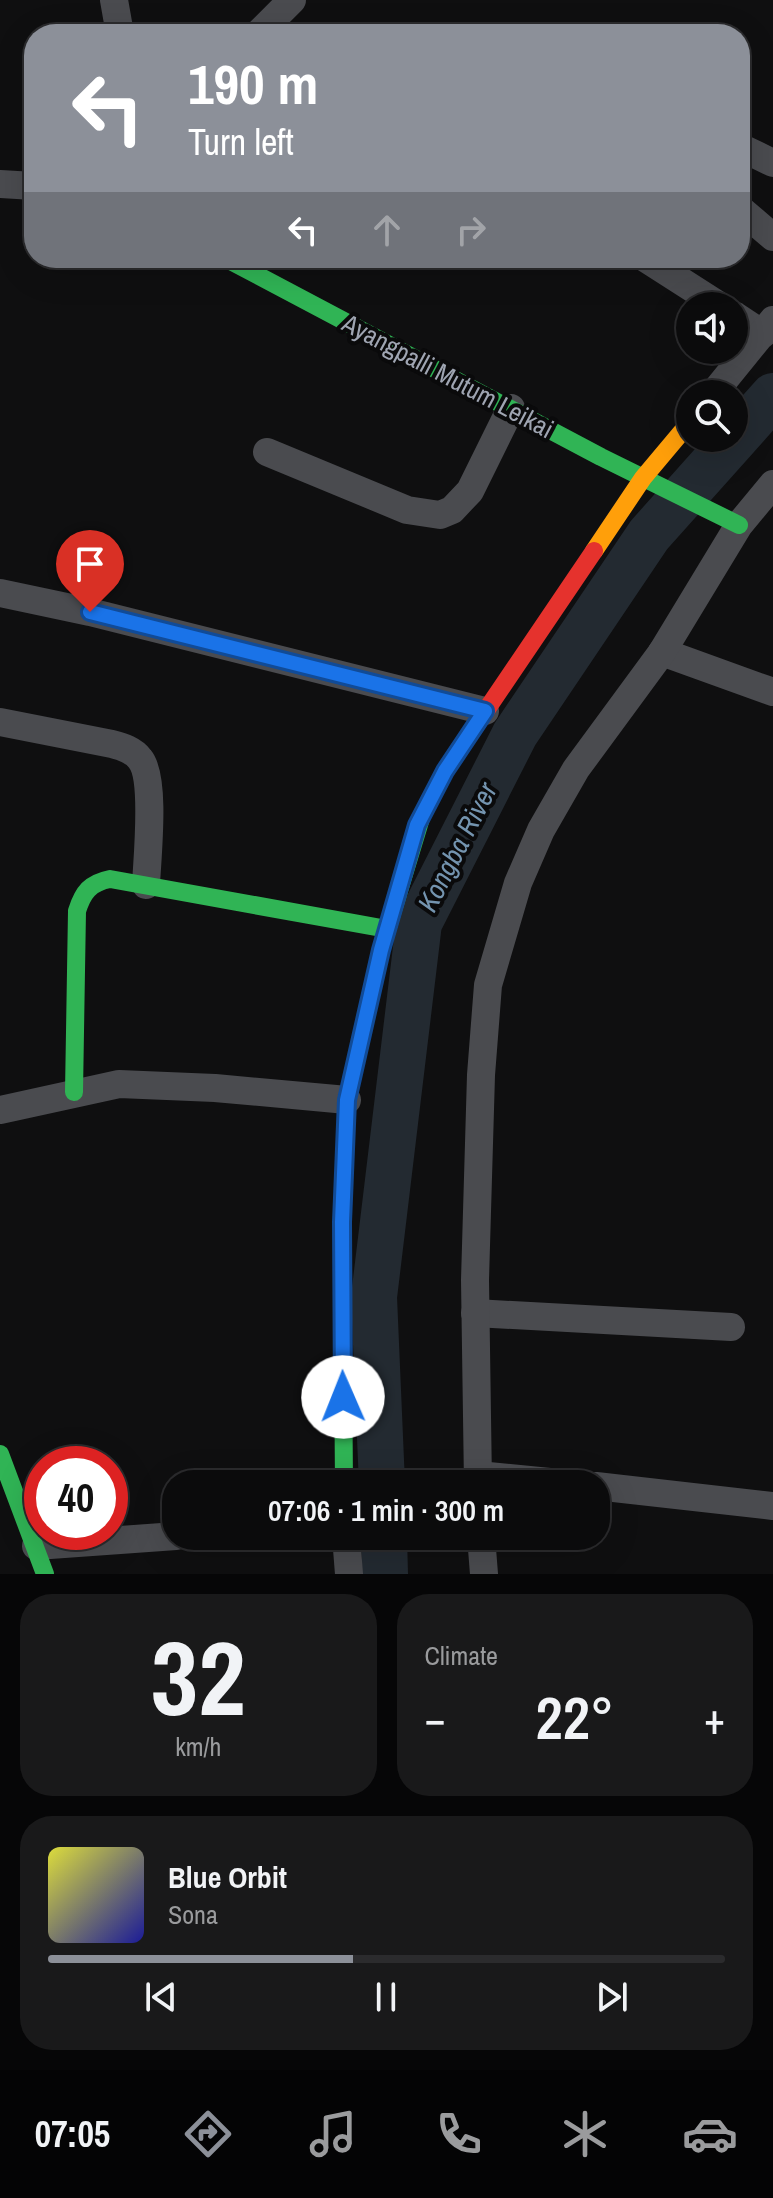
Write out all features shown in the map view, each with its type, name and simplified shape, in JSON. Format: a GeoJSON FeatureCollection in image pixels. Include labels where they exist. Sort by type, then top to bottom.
{"type":"FeatureCollection","features":[{"type":"Feature","properties":{"kind":"street"},"geometry":{"type":"LineString","coordinates":[[114,0],[118,24]]}},
{"type":"Feature","properties":{"kind":"street"},"geometry":{"type":"LineString","coordinates":[[268,24],[292,0]]}},
{"type":"Feature","properties":{"kind":"street"},"geometry":{"type":"LineString","coordinates":[[750,152],[773,163]]}},
{"type":"Feature","properties":{"kind":"street"},"geometry":{"type":"LineString","coordinates":[[0,184],[24,185]]}},
{"type":"Feature","properties":{"kind":"street"},"geometry":{"type":"LineString","coordinates":[[750,217],[773,237]]}},
{"type":"Feature","properties":{"kind":"street","name":"Ayangpalli Mutum Leikai"},"geometry":{"type":"LineString","coordinates":[[244,268],[643,478],[727,518]]}},
{"type":"Feature","properties":{"kind":"street"},"geometry":{"type":"LineString","coordinates":[[661,268],[698,292]]}},
{"type":"Feature","properties":{"kind":"street"},"geometry":{"type":"LineString","coordinates":[[724,380],[768,327],[748,320]]}},
{"type":"Feature","properties":{"kind":"street"},"geometry":{"type":"LineString","coordinates":[[267,452],[407,510],[440,515],[452,510],[470,491],[511,408]]}},
{"type":"Feature","properties":{"kind":"street"},"geometry":{"type":"LineString","coordinates":[[344,1470],[342,1222],[347,1100],[387,929],[422,813],[445,771],[643,478],[676,439]]}},
{"type":"Feature","properties":{"kind":"street"},"geometry":{"type":"LineString","coordinates":[[478,1470],[475,1313],[481,1075],[488,985],[518,883],[541,830],[576,769],[662,652],[727,518],[773,484]]}},
{"type":"Feature","properties":{"kind":"street"},"geometry":{"type":"LineString","coordinates":[[0,593],[90,612],[485,711]]}},
{"type":"Feature","properties":{"kind":"street"},"geometry":{"type":"LineString","coordinates":[[662,652],[773,692]]}},
{"type":"Feature","properties":{"kind":"street"},"geometry":{"type":"LineString","coordinates":[[0,722],[112,744],[129,749],[141,759],[148,783],[146,885]]}},
{"type":"Feature","properties":{"kind":"street"},"geometry":{"type":"LineString","coordinates":[[74,1092],[77,911],[80,898],[94,881],[110,879],[387,929]]}},
{"type":"Feature","properties":{"kind":"street"},"geometry":{"type":"LineString","coordinates":[[0,1110],[119,1084],[347,1100]]}},
{"type":"Feature","properties":{"kind":"street"},"geometry":{"type":"LineString","coordinates":[[475,1313],[731,1327]]}},
{"type":"Feature","properties":{"kind":"street"},"geometry":{"type":"LineString","coordinates":[[0,1454],[24,1515]]}},
{"type":"Feature","properties":{"kind":"street"},"geometry":{"type":"LineString","coordinates":[[610,1488],[773,1506]]}},
{"type":"Feature","properties":{"kind":"street"},"geometry":{"type":"LineString","coordinates":[[128,1539],[162,1537]]}},
{"type":"Feature","properties":{"kind":"street"},"geometry":{"type":"LineString","coordinates":[[37,1550],[45,1574]]}},
{"type":"Feature","properties":{"kind":"street"},"geometry":{"type":"LineString","coordinates":[[347,1550],[349,1574]]}},
{"type":"Feature","properties":{"kind":"street"},"geometry":{"type":"LineString","coordinates":[[482,1550],[484,1574]]}},
{"type":"Feature","properties":{"kind":"waterway","name":"Kongba River"},"geometry":{"type":"LineString","coordinates":[[381,1470],[374,1297],[419,923],[515,734],[649,535],[773,396]]}},
{"type":"Feature","properties":{"kind":"waterway","name":"Kongba River"},"geometry":{"type":"LineString","coordinates":[[384,1550],[385,1574]]}},
{"type":"Feature","properties":{"kind":"traffic: fast"},"geometry":{"type":"LineString","coordinates":[[244,268],[601,457],[739,525]]}},
{"type":"Feature","properties":{"kind":"traffic: fast"},"geometry":{"type":"LineString","coordinates":[[344,1470],[342,1222],[347,1100],[381,950],[422,815]]}},
{"type":"Feature","properties":{"kind":"traffic: fast"},"geometry":{"type":"LineString","coordinates":[[74,1092],[77,911],[85,894],[97,883],[110,879],[387,929]]}},
{"type":"Feature","properties":{"kind":"traffic: fast"},"geometry":{"type":"LineString","coordinates":[[0,1454],[45,1574]]}},
{"type":"Feature","properties":{"kind":"traffic: slow"},"geometry":{"type":"LineString","coordinates":[[594,551],[643,478],[676,439]]}},
{"type":"Feature","properties":{"kind":"traffic: jam"},"geometry":{"type":"LineString","coordinates":[[422,815],[445,771],[594,551]]}},
{"type":"Feature","properties":{"kind":"route"},"geometry":{"type":"LineString","coordinates":[[90,612],[485,711],[445,771],[417,825],[381,950],[347,1100],[342,1222],[343,1397]]}}]}
